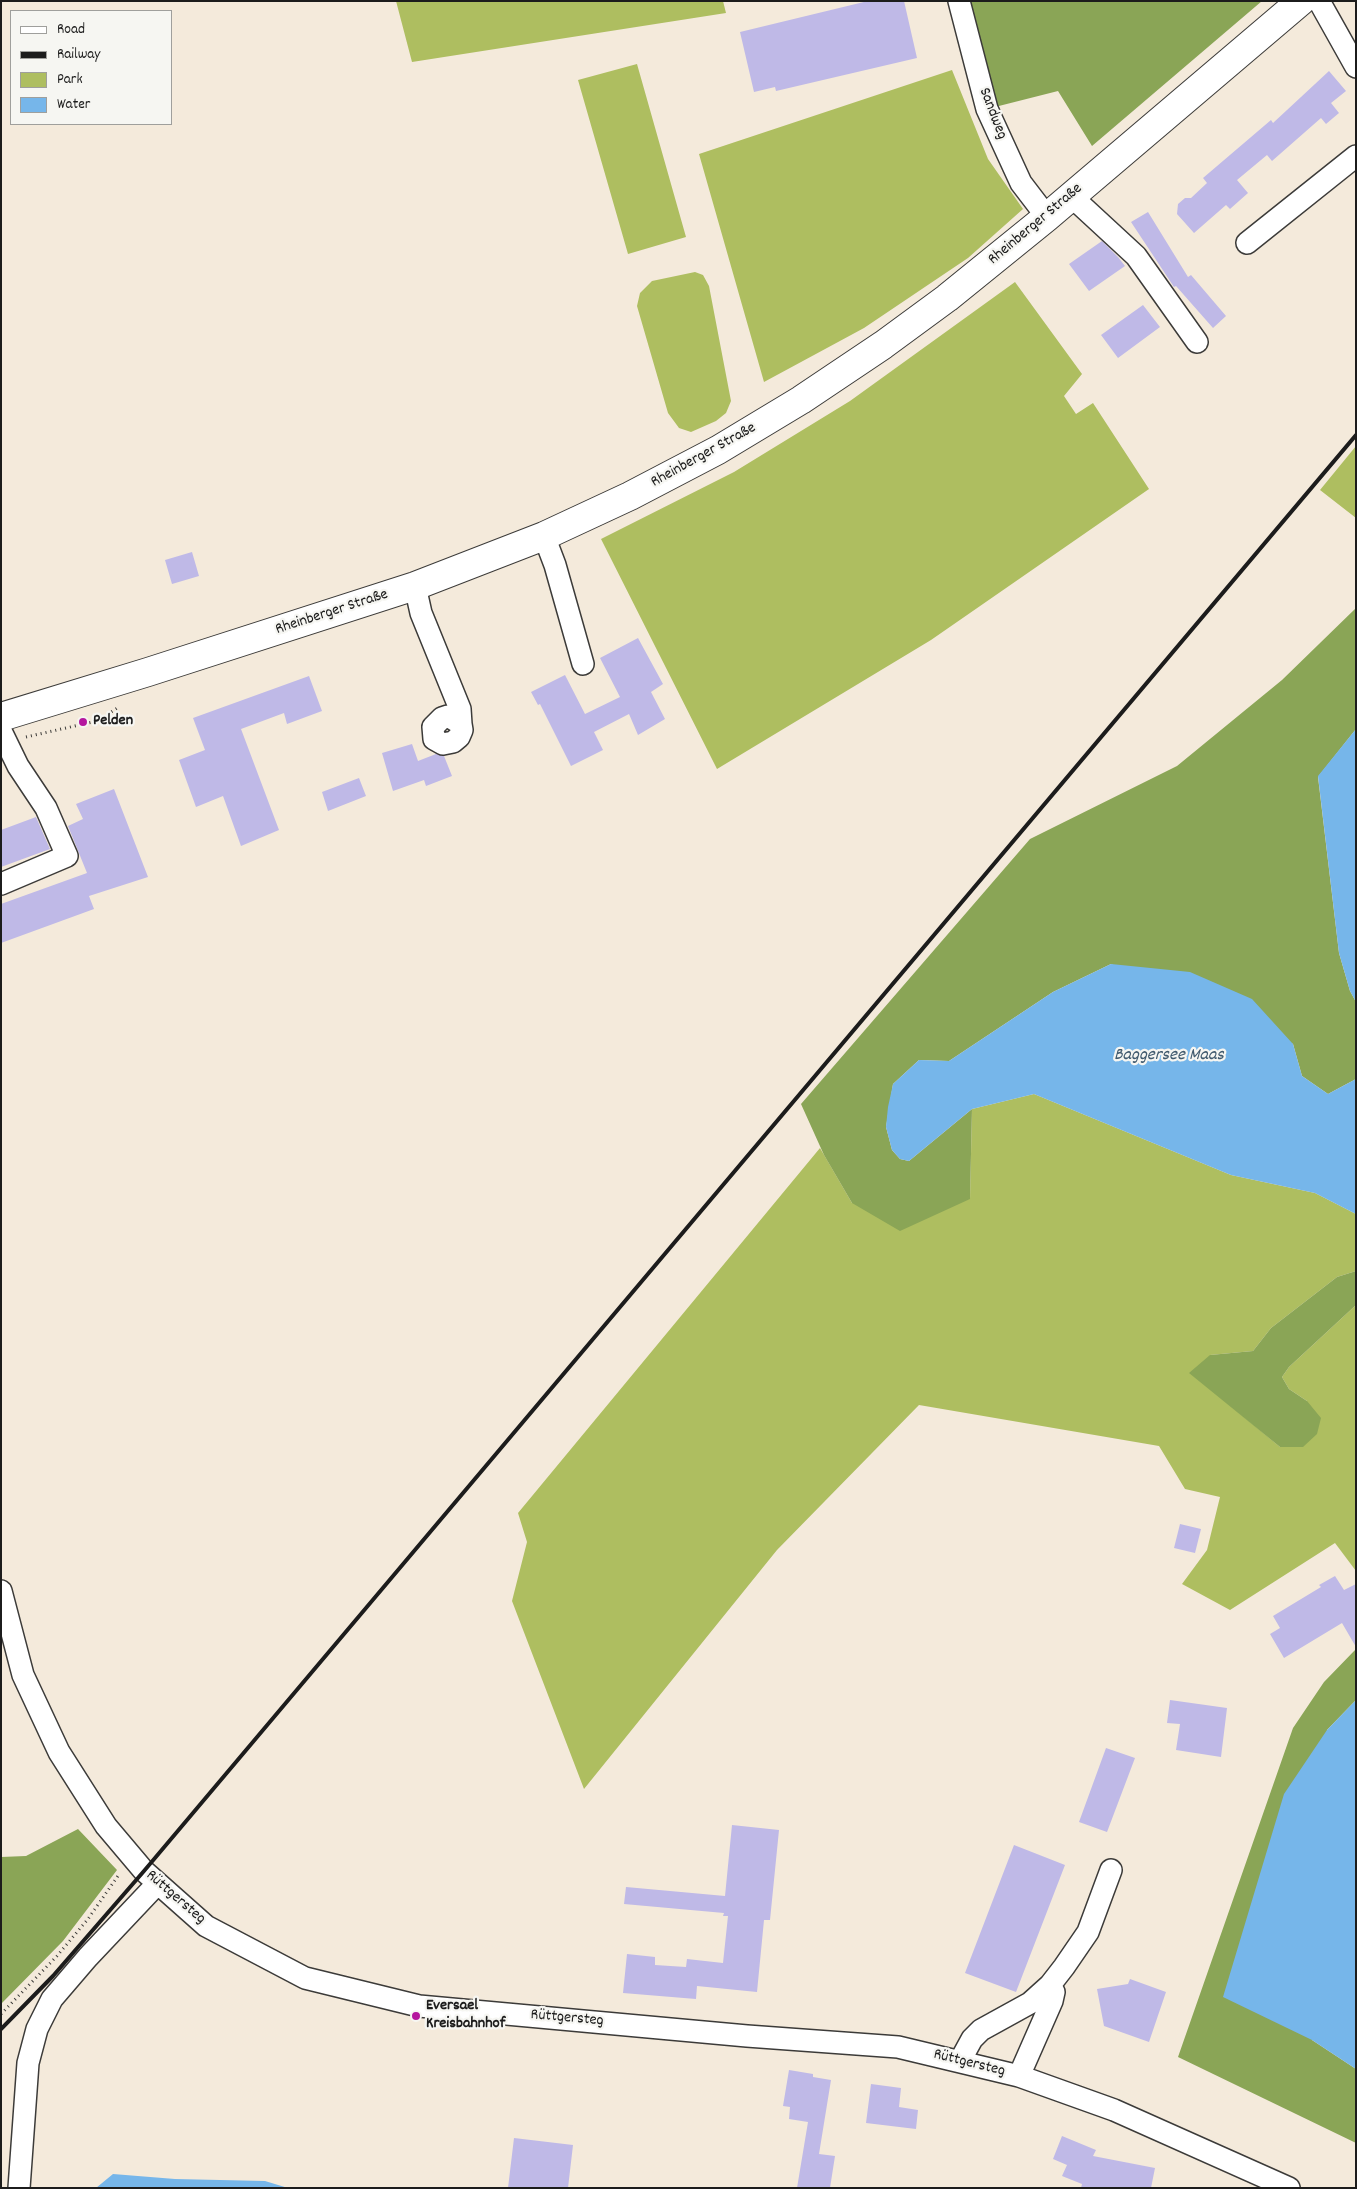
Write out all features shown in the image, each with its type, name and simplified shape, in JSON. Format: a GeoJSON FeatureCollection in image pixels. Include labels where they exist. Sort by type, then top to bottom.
{"type":"FeatureCollection","features":[{"type":"Feature","properties":{"kind":"main road","name":"Rheinberger Straße"},"geometry":{"type":"LineString","coordinates":[[1,717],[415,586],[544,536],[630,496],[718,450],[801,400],[883,345],[939,304],[1047,217],[1301,1]]}},
{"type":"Feature","properties":{"kind":"street","name":"Sandweg"},"geometry":{"type":"LineString","coordinates":[[958,1],[988,109],[1021,183],[1047,217]]}},
{"type":"Feature","properties":{"kind":"street"},"geometry":{"type":"LineString","coordinates":[[1319,1],[1356,67]]}},
{"type":"Feature","properties":{"kind":"street"},"geometry":{"type":"LineString","coordinates":[[1247,243],[1356,156]]}},
{"type":"Feature","properties":{"kind":"street"},"geometry":{"type":"LineString","coordinates":[[1071,196],[1136,256],[1197,342]]}},
{"type":"Feature","properties":{"kind":"street"},"geometry":{"type":"LineString","coordinates":[[544,536],[555,565],[583,664]]}},
{"type":"Feature","properties":{"kind":"street"},"geometry":{"type":"LineString","coordinates":[[415,586],[421,613],[460,709],[461,724]]}},
{"type":"Feature","properties":{"kind":"street"},"geometry":{"type":"LineString","coordinates":[[1,731],[18,766],[46,808],[67,856],[1,884]]}},
{"type":"Feature","properties":{"kind":"street","name":"Rüttgersteg"},"geometry":{"type":"LineString","coordinates":[[1,1591],[23,1675],[59,1752],[106,1826],[157,1884],[206,1926],[305,1978],[419,2006],[748,2036],[898,2047],[1019,2076],[1114,2110],[1289,2188]]}},
{"type":"Feature","properties":{"kind":"street"},"geometry":{"type":"LineString","coordinates":[[960,2061],[972,2038],[981,2030],[1030,2003],[1050,1985],[1088,1932],[1111,1870]]}},
{"type":"Feature","properties":{"kind":"street"},"geometry":{"type":"LineString","coordinates":[[20,2188],[28,2063],[37,2029],[52,1999],[88,1957],[157,1884]]}},
{"type":"Feature","properties":{"kind":"street"},"geometry":{"type":"LineString","coordinates":[[1019,2076],[1052,2001],[1054,1992],[1050,1985]]}},
{"type":"Feature","properties":{"kind":"path"},"geometry":{"type":"LineString","coordinates":[[1,2014],[57,1956],[88,1919],[132,1857]]}},
{"type":"Feature","properties":{"kind":"green space"},"geometry":{"type":"Polygon","coordinates":[[[396,1],[723,1],[726,13],[412,62],[396,1]]]}},
{"type":"Feature","properties":{"kind":"green space"},"geometry":{"type":"Polygon","coordinates":[[[963,1],[1262,1],[1092,146],[1058,91],[987,109],[963,1]]]}},
{"type":"Feature","properties":{"kind":"green space"},"geometry":{"type":"Polygon","coordinates":[[[637,64],[686,237],[628,254],[578,80],[637,64]]]}},
{"type":"Feature","properties":{"kind":"green space"},"geometry":{"type":"Polygon","coordinates":[[[952,70],[988,159],[1023,209],[968,258],[864,328],[764,382],[699,154],[952,70]]]}},
{"type":"Feature","properties":{"kind":"green space"},"geometry":{"type":"Polygon","coordinates":[[[695,272],[703,275],[709,286],[731,401],[726,413],[716,421],[691,432],[679,428],[668,413],[637,306],[640,293],[652,281],[695,272]]]}},
{"type":"Feature","properties":{"kind":"green space"},"geometry":{"type":"Polygon","coordinates":[[[1015,282],[1082,374],[1064,396],[1076,414],[1093,403],[1149,489],[931,640],[717,769],[601,539],[734,472],[850,401],[1015,282]]]}},
{"type":"Feature","properties":{"kind":"green space"},"geometry":{"type":"Polygon","coordinates":[[[1356,446],[1356,518],[1320,490],[1356,446]]]}},
{"type":"Feature","properties":{"kind":"green space"},"geometry":{"type":"Polygon","coordinates":[[[1356,608],[1356,729],[1318,777],[1339,953],[1350,991],[1356,1002],[1356,1079],[1328,1094],[1302,1076],[1293,1044],[1111,964],[1053,992],[949,1061],[919,1060],[893,1084],[886,1127],[892,1150],[900,1159],[909,1161],[972,1109],[970,1199],[900,1231],[852,1203],[824,1155],[801,1104],[1030,839],[1177,766],[1282,680],[1356,608]]]}},
{"type":"Feature","properties":{"kind":"green space"},"geometry":{"type":"Polygon","coordinates":[[[1034,1094],[1231,1175],[1315,1193],[1356,1214],[1356,1271],[1337,1277],[1271,1328],[1253,1351],[1210,1355],[1231,1406],[1280,1447],[1307,1401],[1289,1389],[1282,1377],[1289,1367],[1356,1305],[1356,1571],[1335,1543],[1230,1610],[1182,1584],[1207,1550],[1220,1497],[1185,1489],[1159,1446],[919,1405],[777,1550],[584,1789],[512,1601],[527,1542],[518,1513],[820,1148],[852,1203],[970,1199],[972,1109],[1034,1094]]]}},
{"type":"Feature","properties":{"kind":"green space"},"geometry":{"type":"Polygon","coordinates":[[[1356,1271],[1356,1305],[1289,1367],[1282,1377],[1289,1389],[1307,1401],[1321,1418],[1317,1434],[1303,1447],[1280,1447],[1189,1373],[1210,1355],[1253,1351],[1271,1328],[1337,1277],[1356,1271]]]}},
{"type":"Feature","properties":{"kind":"green space"},"geometry":{"type":"Polygon","coordinates":[[[1356,1649],[1356,1700],[1327,1730],[1312,2040],[1356,2069],[1356,2143],[1178,2057],[1293,1728],[1324,1682],[1356,1649]]]}},
{"type":"Feature","properties":{"kind":"green space"},"geometry":{"type":"Polygon","coordinates":[[[78,1829],[117,1870],[63,1941],[1,2004],[1,1857],[26,1856],[78,1829]]]}},
{"type":"Feature","properties":{"kind":"water"},"geometry":{"type":"Polygon","coordinates":[[[1356,729],[1356,1002],[1350,991],[1339,953],[1318,776],[1356,729]]]}},
{"type":"Feature","properties":{"kind":"water","name":"Baggersee Maas"},"geometry":{"type":"Polygon","coordinates":[[[1111,964],[1190,972],[1252,999],[1293,1044],[1302,1076],[1328,1094],[1356,1079],[1356,1214],[1315,1193],[1231,1175],[1034,1094],[972,1109],[909,1161],[900,1159],[892,1150],[886,1127],[893,1084],[919,1060],[949,1061],[1053,992],[1111,964]]]}},
{"type":"Feature","properties":{"kind":"water"},"geometry":{"type":"Polygon","coordinates":[[[1356,1700],[1356,2069],[1312,2040],[1223,1997],[1284,1794],[1327,1730],[1356,1700]]]}},
{"type":"Feature","properties":{"kind":"water"},"geometry":{"type":"Polygon","coordinates":[[[113,2174],[175,2179],[265,2181],[288,2188],[96,2188],[113,2174]]]}},
{"type":"Feature","properties":{"kind":"building"},"geometry":{"type":"Polygon","coordinates":[[[868,1],[904,1],[917,58],[776,91],[775,87],[754,92],[740,32],[868,1]]]}},
{"type":"Feature","properties":{"kind":"building"},"geometry":{"type":"Polygon","coordinates":[[[1329,71],[1346,91],[1331,103],[1339,113],[1326,124],[1321,118],[1272,161],[1267,155],[1237,180],[1248,193],[1230,209],[1226,205],[1194,233],[1177,214],[1178,204],[1185,198],[1191,198],[1207,183],[1203,178],[1271,120],[1273,123],[1329,71]]]}},
{"type":"Feature","properties":{"kind":"building"},"geometry":{"type":"Polygon","coordinates":[[[1148,212],[1188,277],[1191,275],[1226,316],[1213,328],[1176,286],[1174,287],[1131,222],[1148,212]]]}},
{"type":"Feature","properties":{"kind":"building"},"geometry":{"type":"Polygon","coordinates":[[[1102,241],[1125,266],[1089,291],[1069,264],[1102,241]]]}},
{"type":"Feature","properties":{"kind":"building"},"geometry":{"type":"Polygon","coordinates":[[[1143,305],[1160,327],[1118,358],[1101,335],[1143,305]]]}},
{"type":"Feature","properties":{"kind":"building"},"geometry":{"type":"Polygon","coordinates":[[[192,552],[199,576],[172,584],[165,560],[192,552]]]}},
{"type":"Feature","properties":{"kind":"building"},"geometry":{"type":"Polygon","coordinates":[[[638,638],[663,684],[651,692],[665,719],[638,735],[629,714],[594,732],[603,750],[571,766],[540,704],[538,705],[531,692],[565,675],[585,714],[620,697],[600,658],[638,638]]]}},
{"type":"Feature","properties":{"kind":"building"},"geometry":{"type":"Polygon","coordinates":[[[309,676],[322,711],[287,724],[284,713],[241,729],[279,830],[241,846],[223,796],[196,807],[179,760],[205,750],[193,718],[309,676]]]}},
{"type":"Feature","properties":{"kind":"building"},"geometry":{"type":"Polygon","coordinates":[[[412,744],[418,761],[436,754],[444,756],[452,776],[426,786],[424,780],[393,791],[382,753],[412,744]]]}},
{"type":"Feature","properties":{"kind":"building"},"geometry":{"type":"Polygon","coordinates":[[[359,778],[366,796],[328,811],[322,792],[359,778]]]}},
{"type":"Feature","properties":{"kind":"building"},"geometry":{"type":"Polygon","coordinates":[[[114,789],[148,877],[89,896],[94,909],[1,943],[1,904],[87,873],[68,826],[83,819],[76,804],[114,789]]]}},
{"type":"Feature","properties":{"kind":"building"},"geometry":{"type":"Polygon","coordinates":[[[36,817],[50,849],[1,867],[1,830],[36,817]]]}},
{"type":"Feature","properties":{"kind":"building"},"geometry":{"type":"Polygon","coordinates":[[[1180,1524],[1201,1529],[1195,1553],[1174,1548],[1180,1524]]]}},
{"type":"Feature","properties":{"kind":"building"},"geometry":{"type":"Polygon","coordinates":[[[1335,1576],[1344,1590],[1356,1584],[1356,1647],[1342,1623],[1284,1658],[1270,1634],[1280,1628],[1273,1616],[1321,1587],[1319,1585],[1335,1576]]]}},
{"type":"Feature","properties":{"kind":"building"},"geometry":{"type":"Polygon","coordinates":[[[1170,1700],[1227,1708],[1221,1757],[1176,1750],[1180,1724],[1167,1723],[1170,1700]]]}},
{"type":"Feature","properties":{"kind":"building"},"geometry":{"type":"Polygon","coordinates":[[[1106,1748],[1135,1758],[1107,1832],[1079,1822],[1106,1748]]]}},
{"type":"Feature","properties":{"kind":"building"},"geometry":{"type":"Polygon","coordinates":[[[732,1825],[779,1830],[770,1920],[764,1920],[757,1992],[697,1986],[696,1999],[623,1993],[627,1954],[655,1957],[655,1965],[686,1967],[687,1959],[723,1963],[728,1916],[723,1916],[724,1913],[624,1904],[626,1887],[725,1896],[732,1825]]]}},
{"type":"Feature","properties":{"kind":"building"},"geometry":{"type":"Polygon","coordinates":[[[1014,1845],[1065,1865],[1016,1992],[965,1973],[1014,1845]]]}},
{"type":"Feature","properties":{"kind":"building"},"geometry":{"type":"Polygon","coordinates":[[[1130,1979],[1166,1992],[1149,2042],[1104,2026],[1097,1989],[1128,1984],[1130,1979]]]}},
{"type":"Feature","properties":{"kind":"building"},"geometry":{"type":"Polygon","coordinates":[[[789,2070],[813,2074],[813,2077],[831,2080],[819,2154],[835,2156],[830,2188],[797,2188],[808,2122],[789,2119],[790,2107],[783,2106],[789,2070]]]}},
{"type":"Feature","properties":{"kind":"building"},"geometry":{"type":"Polygon","coordinates":[[[871,2084],[901,2088],[899,2107],[918,2110],[916,2129],[866,2123],[871,2084]]]}},
{"type":"Feature","properties":{"kind":"building"},"geometry":{"type":"Polygon","coordinates":[[[1062,2136],[1096,2150],[1093,2156],[1155,2168],[1151,2188],[1081,2188],[1082,2184],[1062,2176],[1067,2165],[1053,2159],[1062,2136]]]}},
{"type":"Feature","properties":{"kind":"building"},"geometry":{"type":"Polygon","coordinates":[[[514,2138],[573,2145],[568,2188],[508,2188],[514,2138]]]}},
{"type":"Feature","properties":{"kind":"railway"},"geometry":{"type":"LineString","coordinates":[[1,2029],[53,1976],[144,1871],[1356,435]]}},
{"type":"Feature","properties":{"kind":"place","name":"Pelden"},"geometry":{"type":"Point","coordinates":[83,722]}},
{"type":"Feature","properties":{"kind":"place","name":"Eversael Kreisbahnhof"},"geometry":{"type":"Point","coordinates":[416,2016]}}]}
